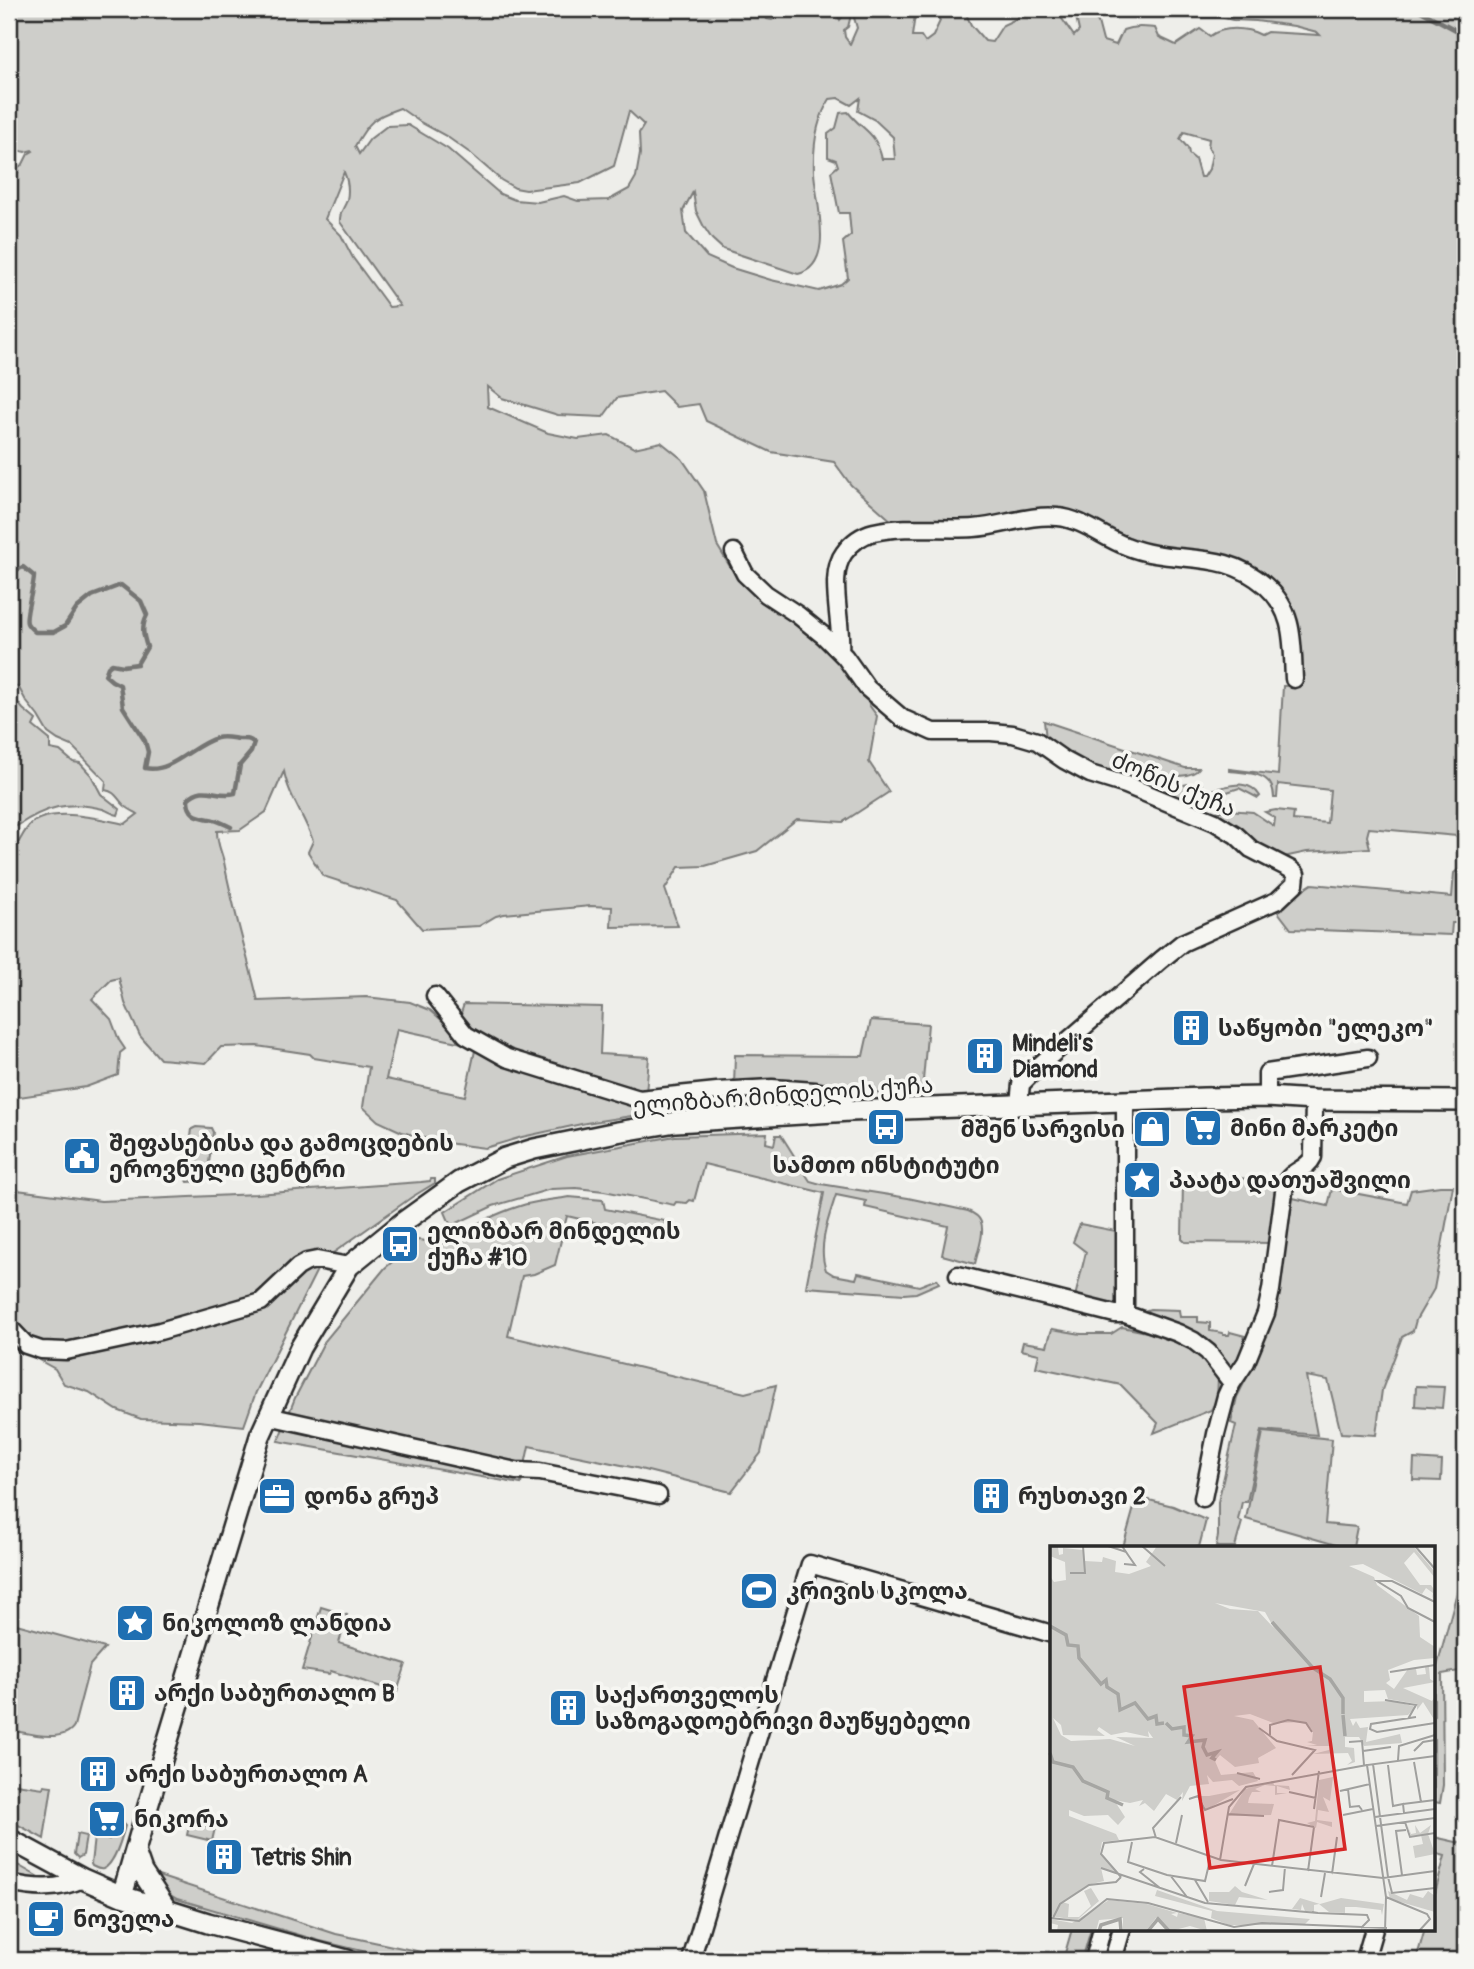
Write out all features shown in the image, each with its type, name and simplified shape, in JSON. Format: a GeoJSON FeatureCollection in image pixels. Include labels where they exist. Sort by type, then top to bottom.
{"type":"FeatureCollection","features":[{"type":"Feature","properties":{"kind":"street"},"geometry":{"type":"LineString","coordinates":[[840,652],[836,569],[843,554],[859,537],[872,532],[892,530],[976,528],[1036,517],[1059,517],[1073,520],[1127,547],[1145,552],[1220,561],[1243,569],[1276,597],[1290,623],[1294,679]]}},
{"type":"Feature","properties":{"kind":"street","name":"ძოწის ქუჩა"},"geometry":{"type":"LineString","coordinates":[[734,552],[745,574],[766,594],[798,615],[840,652],[867,688],[902,718],[933,732],[991,732],[1013,734],[1037,741],[1090,774],[1126,785],[1215,822],[1236,835],[1251,849],[1296,874],[1295,884],[1278,900],[1182,943],[1161,960],[1021,1084],[1018,1104]]}},
{"type":"Feature","properties":{"kind":"street"},"geometry":{"type":"LineString","coordinates":[[435,996],[466,1035],[507,1058],[639,1099],[772,1087],[829,1094],[843,1101],[850,1111]]}},
{"type":"Feature","properties":{"kind":"street"},"geometry":{"type":"LineString","coordinates":[[1266,1097],[1267,1073],[1368,1058]]}},
{"type":"Feature","properties":{"kind":"street","name":"ელიზბარ მინდელის ქუჩა"},"geometry":{"type":"LineString","coordinates":[[122,1896],[256,1448],[300,1348],[349,1266],[459,1182],[505,1158],[534,1149],[677,1122],[850,1111],[1266,1097],[1465,1101]]}},
{"type":"Feature","properties":{"kind":"street"},"geometry":{"type":"LineString","coordinates":[[1203,1498],[1221,1413],[1232,1384],[1246,1363],[1266,1313],[1285,1184],[1288,1178],[1310,1164],[1313,1157],[1314,1100]]}},
{"type":"Feature","properties":{"kind":"street"},"geometry":{"type":"LineString","coordinates":[[1125,1101],[1125,1314]]}},
{"type":"Feature","properties":{"kind":"street"},"geometry":{"type":"LineString","coordinates":[[9,1326],[26,1345],[41,1350],[66,1351],[160,1331],[261,1302],[298,1267],[307,1262],[317,1260],[349,1266]]}},
{"type":"Feature","properties":{"kind":"street"},"geometry":{"type":"LineString","coordinates":[[958,1275],[1115,1314],[1125,1314],[1178,1332],[1209,1352],[1232,1384]]}},
{"type":"Feature","properties":{"kind":"street"},"geometry":{"type":"LineString","coordinates":[[268,1416],[516,1471],[540,1472],[658,1495]]}},
{"type":"Feature","properties":{"kind":"street"},"geometry":{"type":"LineString","coordinates":[[691,1960],[810,1564],[1050,1633]]}},
{"type":"Feature","properties":{"kind":"street"},"geometry":{"type":"LineString","coordinates":[[9,1839],[122,1896],[257,1937],[347,1960]]}},
{"type":"Feature","properties":{"kind":"street"},"geometry":{"type":"LineString","coordinates":[[135,1852],[142,1872],[167,1910]]}},
{"type":"Feature","properties":{"kind":"street","name":"ელიზბარ მინდელის ქუჩა"},"geometry":{"type":"LineString","coordinates":[[90,1882],[123,1867],[135,1852]]}},
{"type":"Feature","properties":{"kind":"street"},"geometry":{"type":"LineString","coordinates":[[10,1888],[43,1889],[90,1882]]}},
{"type":"Feature","properties":{"kind":"street"},"geometry":{"type":"LineString","coordinates":[[1094,1960],[1102,1930]]}},
{"type":"Feature","properties":{"kind":"street"},"geometry":{"type":"LineString","coordinates":[[1113,1960],[1122,1930]]}},
{"type":"Feature","properties":{"kind":"street"},"geometry":{"type":"LineString","coordinates":[[1365,1960],[1374,1930]]}},
{"type":"Feature","properties":{"kind":"shaded area"},"geometry":{"type":"Polygon","coordinates":[[[9,9],[757,9],[767,19],[772,20],[775,18],[776,9],[834,9],[840,20],[843,16],[851,15],[848,27],[844,30],[850,44],[857,28],[853,14],[855,9],[909,9],[915,15],[912,36],[921,36],[925,42],[933,36],[940,21],[935,9],[970,9],[967,16],[971,25],[985,41],[992,42],[1003,25],[1018,18],[1019,9],[1053,9],[1074,36],[1079,31],[1076,17],[1078,9],[1090,9],[1098,22],[1103,41],[1116,45],[1123,30],[1146,27],[1155,28],[1159,37],[1176,45],[1200,29],[1210,36],[1235,29],[1249,30],[1261,35],[1267,32],[1320,35],[1294,26],[1198,17],[1187,12],[1173,14],[1162,9],[1465,9],[1465,864],[1464,848],[1457,836],[1369,828],[1367,836],[1370,848],[1307,852],[1279,858],[1213,814],[1228,810],[1253,812],[1274,826],[1275,818],[1265,812],[1276,810],[1294,812],[1293,820],[1327,823],[1330,790],[1278,784],[1277,798],[1274,798],[1273,789],[1265,779],[1229,771],[1278,775],[1283,686],[1300,685],[1295,655],[1296,615],[1282,594],[1244,562],[1221,555],[1146,545],[1069,514],[1036,508],[977,520],[894,523],[851,485],[834,462],[771,452],[706,421],[699,404],[677,407],[661,391],[617,398],[603,417],[558,415],[502,398],[487,386],[488,407],[548,433],[578,439],[609,435],[634,448],[661,442],[682,459],[704,491],[717,545],[737,578],[840,658],[869,700],[869,705],[877,716],[869,762],[889,792],[843,822],[797,819],[757,851],[705,866],[679,867],[665,889],[678,926],[611,927],[612,907],[591,906],[504,914],[479,926],[422,929],[397,900],[323,876],[308,852],[313,841],[289,789],[284,771],[266,812],[240,830],[217,831],[258,1001],[366,997],[410,1002],[430,1010],[465,1040],[643,1105],[645,1114],[586,1123],[485,1148],[439,1142],[402,1132],[378,1121],[363,1107],[369,1067],[257,1046],[221,1047],[206,1063],[160,1059],[140,1036],[125,1003],[119,978],[111,980],[92,999],[111,1019],[125,1049],[120,1053],[118,1075],[86,1087],[13,1098],[9,1088],[9,853],[29,826],[49,816],[75,815],[125,824],[138,814],[126,807],[114,793],[105,790],[106,781],[72,746],[48,733],[19,688],[9,681],[9,184],[12,185],[11,179],[19,171],[14,170],[23,164],[28,154],[33,151],[17,150],[9,159],[9,9]],[[838,98],[830,99],[821,116],[815,143],[814,172],[821,230],[817,258],[810,268],[798,274],[723,249],[704,227],[696,211],[693,192],[683,211],[686,233],[707,257],[771,280],[819,291],[841,284],[848,278],[843,242],[851,235],[849,213],[839,213],[831,172],[838,166],[836,160],[828,157],[828,134],[836,128],[840,113],[848,112],[873,137],[882,159],[895,159],[893,137],[875,120],[858,111],[860,98],[851,105],[838,98]],[[400,108],[378,117],[364,131],[355,146],[359,154],[370,139],[387,126],[408,125],[448,149],[500,194],[515,200],[538,202],[564,196],[578,201],[609,200],[629,189],[636,177],[640,154],[639,133],[644,125],[629,111],[614,166],[580,183],[526,190],[515,188],[501,180],[470,153],[400,108]],[[1184,132],[1180,139],[1195,159],[1200,177],[1204,177],[1212,154],[1208,147],[1209,139],[1184,132]],[[344,172],[325,219],[341,235],[353,258],[389,307],[400,306],[340,222],[348,193],[344,172]],[[397,1029],[386,1079],[465,1096],[476,1046],[397,1029]]]}},
{"type":"Feature","properties":{"kind":"shaded area"},"geometry":{"type":"Polygon","coordinates":[[[9,692],[36,720],[33,726],[50,740],[50,749],[60,751],[73,762],[80,763],[91,775],[101,794],[120,809],[118,815],[91,806],[68,805],[37,814],[17,826],[12,825],[9,821],[9,692]]]}},
{"type":"Feature","properties":{"kind":"shaded area"},"geometry":{"type":"Polygon","coordinates":[[[1044,721],[1185,768],[1199,768],[1189,775],[1181,776],[1142,774],[1138,783],[1075,761],[1046,739],[1044,721]]]}},
{"type":"Feature","properties":{"kind":"shaded area"},"geometry":{"type":"Polygon","coordinates":[[[1202,785],[1205,791],[1235,785],[1249,786],[1260,796],[1258,798],[1239,788],[1186,803],[1164,793],[1174,787],[1202,785]]]}},
{"type":"Feature","properties":{"kind":"shaded area"},"geometry":{"type":"Polygon","coordinates":[[[1465,864],[1465,923],[1452,923],[1451,935],[1291,929],[1275,908],[1312,884],[1452,897],[1454,873],[1465,864]]]}},
{"type":"Feature","properties":{"kind":"shaded area"},"geometry":{"type":"Polygon","coordinates":[[[464,1004],[602,1007],[600,1054],[649,1057],[646,1094],[507,1054],[468,1032],[460,1016],[464,1004]]]}},
{"type":"Feature","properties":{"kind":"shaded area"},"geometry":{"type":"Polygon","coordinates":[[[871,1020],[928,1024],[922,1092],[848,1094],[823,1086],[734,1086],[735,1055],[863,1056],[871,1020]]]}},
{"type":"Feature","properties":{"kind":"shaded area"},"geometry":{"type":"Polygon","coordinates":[[[211,1128],[213,1132],[207,1178],[204,1181],[188,1182],[186,1178],[192,1129],[211,1128]]]}},
{"type":"Feature","properties":{"kind":"shaded area"},"geometry":{"type":"Polygon","coordinates":[[[767,1133],[766,1143],[774,1145],[776,1135],[781,1135],[810,1181],[908,1198],[974,1214],[982,1227],[975,1264],[942,1255],[948,1226],[865,1207],[866,1201],[836,1195],[823,1242],[826,1270],[834,1275],[856,1279],[858,1273],[919,1286],[937,1279],[939,1283],[916,1293],[904,1294],[806,1287],[824,1193],[704,1164],[694,1201],[687,1203],[676,1202],[674,1205],[576,1188],[551,1189],[493,1206],[451,1226],[445,1212],[497,1179],[567,1156],[675,1136],[767,1133]]]}},
{"type":"Feature","properties":{"kind":"shaded area"},"geometry":{"type":"Polygon","coordinates":[[[1186,1177],[1273,1181],[1279,1188],[1272,1243],[1185,1242],[1182,1239],[1183,1181],[1186,1177]]]}},
{"type":"Feature","properties":{"kind":"shaded area"},"geometry":{"type":"Polygon","coordinates":[[[435,1179],[435,1183],[333,1253],[311,1254],[249,1298],[157,1324],[53,1344],[32,1338],[9,1311],[9,1189],[101,1201],[256,1194],[421,1182],[435,1179]]]}},
{"type":"Feature","properties":{"kind":"shaded area"},"geometry":{"type":"Polygon","coordinates":[[[1453,1186],[1434,1289],[1416,1320],[1413,1331],[1402,1337],[1382,1390],[1376,1435],[1341,1433],[1328,1380],[1306,1376],[1317,1435],[1262,1430],[1247,1502],[1242,1502],[1238,1520],[1242,1522],[1235,1546],[1216,1546],[1218,1502],[1236,1425],[1231,1423],[1237,1397],[1250,1371],[1270,1315],[1293,1198],[1328,1206],[1332,1189],[1407,1203],[1411,1190],[1453,1186]]]}},
{"type":"Feature","properties":{"kind":"shaded area"},"geometry":{"type":"Polygon","coordinates":[[[569,1197],[603,1200],[605,1209],[665,1221],[665,1239],[567,1216],[555,1265],[522,1276],[508,1336],[745,1393],[776,1385],[761,1453],[731,1492],[636,1468],[529,1446],[521,1484],[278,1441],[295,1398],[324,1342],[385,1268],[418,1240],[455,1244],[454,1237],[503,1212],[532,1203],[569,1197]]]}},
{"type":"Feature","properties":{"kind":"shaded area"},"geometry":{"type":"Polygon","coordinates":[[[1080,1224],[1116,1231],[1117,1304],[1109,1309],[1074,1301],[1086,1252],[1073,1242],[1080,1224]]]}},
{"type":"Feature","properties":{"kind":"shaded area"},"geometry":{"type":"Polygon","coordinates":[[[308,1268],[318,1268],[256,1392],[244,1426],[141,1419],[117,1410],[89,1392],[64,1384],[55,1369],[37,1359],[265,1308],[308,1268]]]}},
{"type":"Feature","properties":{"kind":"shaded area"},"geometry":{"type":"Polygon","coordinates":[[[1179,1310],[1180,1317],[1198,1317],[1198,1322],[1210,1323],[1210,1331],[1223,1335],[1229,1335],[1230,1332],[1245,1336],[1240,1356],[1231,1367],[1193,1332],[1144,1316],[1144,1311],[1179,1310]]]}},
{"type":"Feature","properties":{"kind":"shaded area"},"geometry":{"type":"Polygon","coordinates":[[[1122,1327],[1176,1338],[1209,1362],[1218,1378],[1217,1399],[1211,1410],[1154,1433],[1158,1423],[1121,1385],[1036,1367],[1039,1354],[1021,1350],[1023,1342],[1047,1346],[1052,1329],[1081,1334],[1111,1334],[1122,1327]]]}},
{"type":"Feature","properties":{"kind":"shaded area"},"geometry":{"type":"Polygon","coordinates":[[[1416,1386],[1444,1387],[1442,1408],[1415,1406],[1416,1386]]]}},
{"type":"Feature","properties":{"kind":"shaded area"},"geometry":{"type":"Polygon","coordinates":[[[1263,1432],[1332,1439],[1325,1524],[1357,1527],[1353,1546],[1340,1546],[1246,1519],[1263,1432]]]}},
{"type":"Feature","properties":{"kind":"shaded area"},"geometry":{"type":"Polygon","coordinates":[[[1414,1459],[1442,1461],[1441,1481],[1413,1480],[1414,1459]]]}},
{"type":"Feature","properties":{"kind":"shaded area"},"geometry":{"type":"Polygon","coordinates":[[[1137,1497],[1173,1506],[1206,1520],[1199,1546],[1123,1546],[1137,1497]]]}},
{"type":"Feature","properties":{"kind":"shaded area"},"geometry":{"type":"Polygon","coordinates":[[[1461,1577],[1465,1578],[1465,1670],[1442,1674],[1443,1785],[1440,1803],[1436,1802],[1436,1671],[1461,1577]]]}},
{"type":"Feature","properties":{"kind":"shaded area"},"geometry":{"type":"Polygon","coordinates":[[[321,1607],[347,1615],[339,1643],[406,1664],[397,1692],[331,1671],[329,1674],[302,1670],[321,1607]]]}},
{"type":"Feature","properties":{"kind":"shaded area"},"geometry":{"type":"Polygon","coordinates":[[[9,1622],[105,1648],[90,1665],[74,1726],[62,1735],[44,1736],[9,1730],[9,1622]]]}},
{"type":"Feature","properties":{"kind":"shaded area"},"geometry":{"type":"Polygon","coordinates":[[[9,1783],[43,1788],[44,1785],[52,1786],[44,1839],[9,1820],[9,1783]]]}},
{"type":"Feature","properties":{"kind":"shaded area"},"geometry":{"type":"Polygon","coordinates":[[[111,1822],[125,1826],[111,1862],[99,1869],[91,1864],[94,1837],[109,1839],[111,1822]]]}},
{"type":"Feature","properties":{"kind":"shaded area"},"geometry":{"type":"Polygon","coordinates":[[[190,1822],[215,1828],[212,1841],[187,1835],[190,1822]]]}},
{"type":"Feature","properties":{"kind":"shaded area"},"geometry":{"type":"Polygon","coordinates":[[[77,1834],[86,1836],[83,1855],[78,1858],[74,1854],[77,1834]]]}},
{"type":"Feature","properties":{"kind":"shaded area"},"geometry":{"type":"Polygon","coordinates":[[[1436,1837],[1465,1844],[1465,1960],[1416,1960],[1425,1930],[1436,1930],[1436,1890],[1445,1856],[1436,1854],[1436,1837]]]}},
{"type":"Feature","properties":{"kind":"shaded area"},"geometry":{"type":"Polygon","coordinates":[[[9,1860],[49,1883],[9,1881],[9,1860]]]}},
{"type":"Feature","properties":{"kind":"shaded area"},"geometry":{"type":"Polygon","coordinates":[[[152,1874],[336,1934],[459,1960],[400,1960],[320,1941],[177,1899],[162,1890],[152,1874]]]}},
{"type":"Feature","properties":{"kind":"shaded area"},"geometry":{"type":"Polygon","coordinates":[[[1072,1930],[1091,1930],[1082,1960],[1063,1960],[1072,1930]]]}},
{"type":"Feature","properties":{"kind":"waterway"},"geometry":{"type":"LineString","coordinates":[[1417,9],[1465,35]]}},
{"type":"Feature","properties":{"kind":"waterway"},"geometry":{"type":"LineString","coordinates":[[9,531],[13,543],[9,550]]}},
{"type":"Feature","properties":{"kind":"waterway"},"geometry":{"type":"LineString","coordinates":[[9,574],[23,567],[34,576],[26,619],[35,632],[54,632],[65,626],[77,608],[92,596],[121,585],[141,601],[147,615],[143,631],[147,647],[137,664],[112,664],[105,675],[120,685],[123,707],[145,741],[148,752],[145,768],[164,767],[217,738],[247,739],[254,743],[251,752],[240,765],[235,793],[205,791],[188,799],[190,809],[196,815],[231,827]]}},
{"type":"Feature","properties":{"kind":"place","name":"საწყობი \"ელეკო\""},"geometry":{"type":"Point","coordinates":[1191,1028]}},
{"type":"Feature","properties":{"kind":"place","name":"Mindeli's Diamond"},"geometry":{"type":"Point","coordinates":[985,1056]}},
{"type":"Feature","properties":{"kind":"place","name":"სამთო ინსტიტუტი"},"geometry":{"type":"Point","coordinates":[886,1127]}},
{"type":"Feature","properties":{"kind":"place","name":"მინი მარკეტი"},"geometry":{"type":"Point","coordinates":[1203,1128]}},
{"type":"Feature","properties":{"kind":"place","name":"მშენ სარვისი"},"geometry":{"type":"Point","coordinates":[1152,1129]}},
{"type":"Feature","properties":{"kind":"place","name":"შეფასებისა და გამოცდების ეროვნული ცენტრი"},"geometry":{"type":"Point","coordinates":[82,1156]}},
{"type":"Feature","properties":{"kind":"place","name":"პაატა დათუაშვილი"},"geometry":{"type":"Point","coordinates":[1142,1180]}},
{"type":"Feature","properties":{"kind":"place","name":"ელიზბარ მინდელის ქუჩა #10"},"geometry":{"type":"Point","coordinates":[400,1244]}},
{"type":"Feature","properties":{"kind":"place","name":"დონა გრუპ"},"geometry":{"type":"Point","coordinates":[277,1496]}},
{"type":"Feature","properties":{"kind":"place","name":"რუსთავი 2"},"geometry":{"type":"Point","coordinates":[991,1496]}},
{"type":"Feature","properties":{"kind":"place","name":"კრივის სკოლა"},"geometry":{"type":"Point","coordinates":[759,1591]}},
{"type":"Feature","properties":{"kind":"place","name":"ნიკოლოზ ლანდია"},"geometry":{"type":"Point","coordinates":[135,1623]}},
{"type":"Feature","properties":{"kind":"place","name":"არქი საბურთალო B"},"geometry":{"type":"Point","coordinates":[127,1693]}},
{"type":"Feature","properties":{"kind":"place","name":"საქართველოს საზოგადოებრივი მაუწყებელი"},"geometry":{"type":"Point","coordinates":[568,1708]}},
{"type":"Feature","properties":{"kind":"place","name":"არქი საბურთალო A"},"geometry":{"type":"Point","coordinates":[98,1774]}},
{"type":"Feature","properties":{"kind":"place","name":"ნიკორა"},"geometry":{"type":"Point","coordinates":[107,1819]}},
{"type":"Feature","properties":{"kind":"place","name":"Tetris Shin"},"geometry":{"type":"Point","coordinates":[224,1857]}},
{"type":"Feature","properties":{"kind":"place","name":"ნოველა"},"geometry":{"type":"Point","coordinates":[46,1919]}}]}
